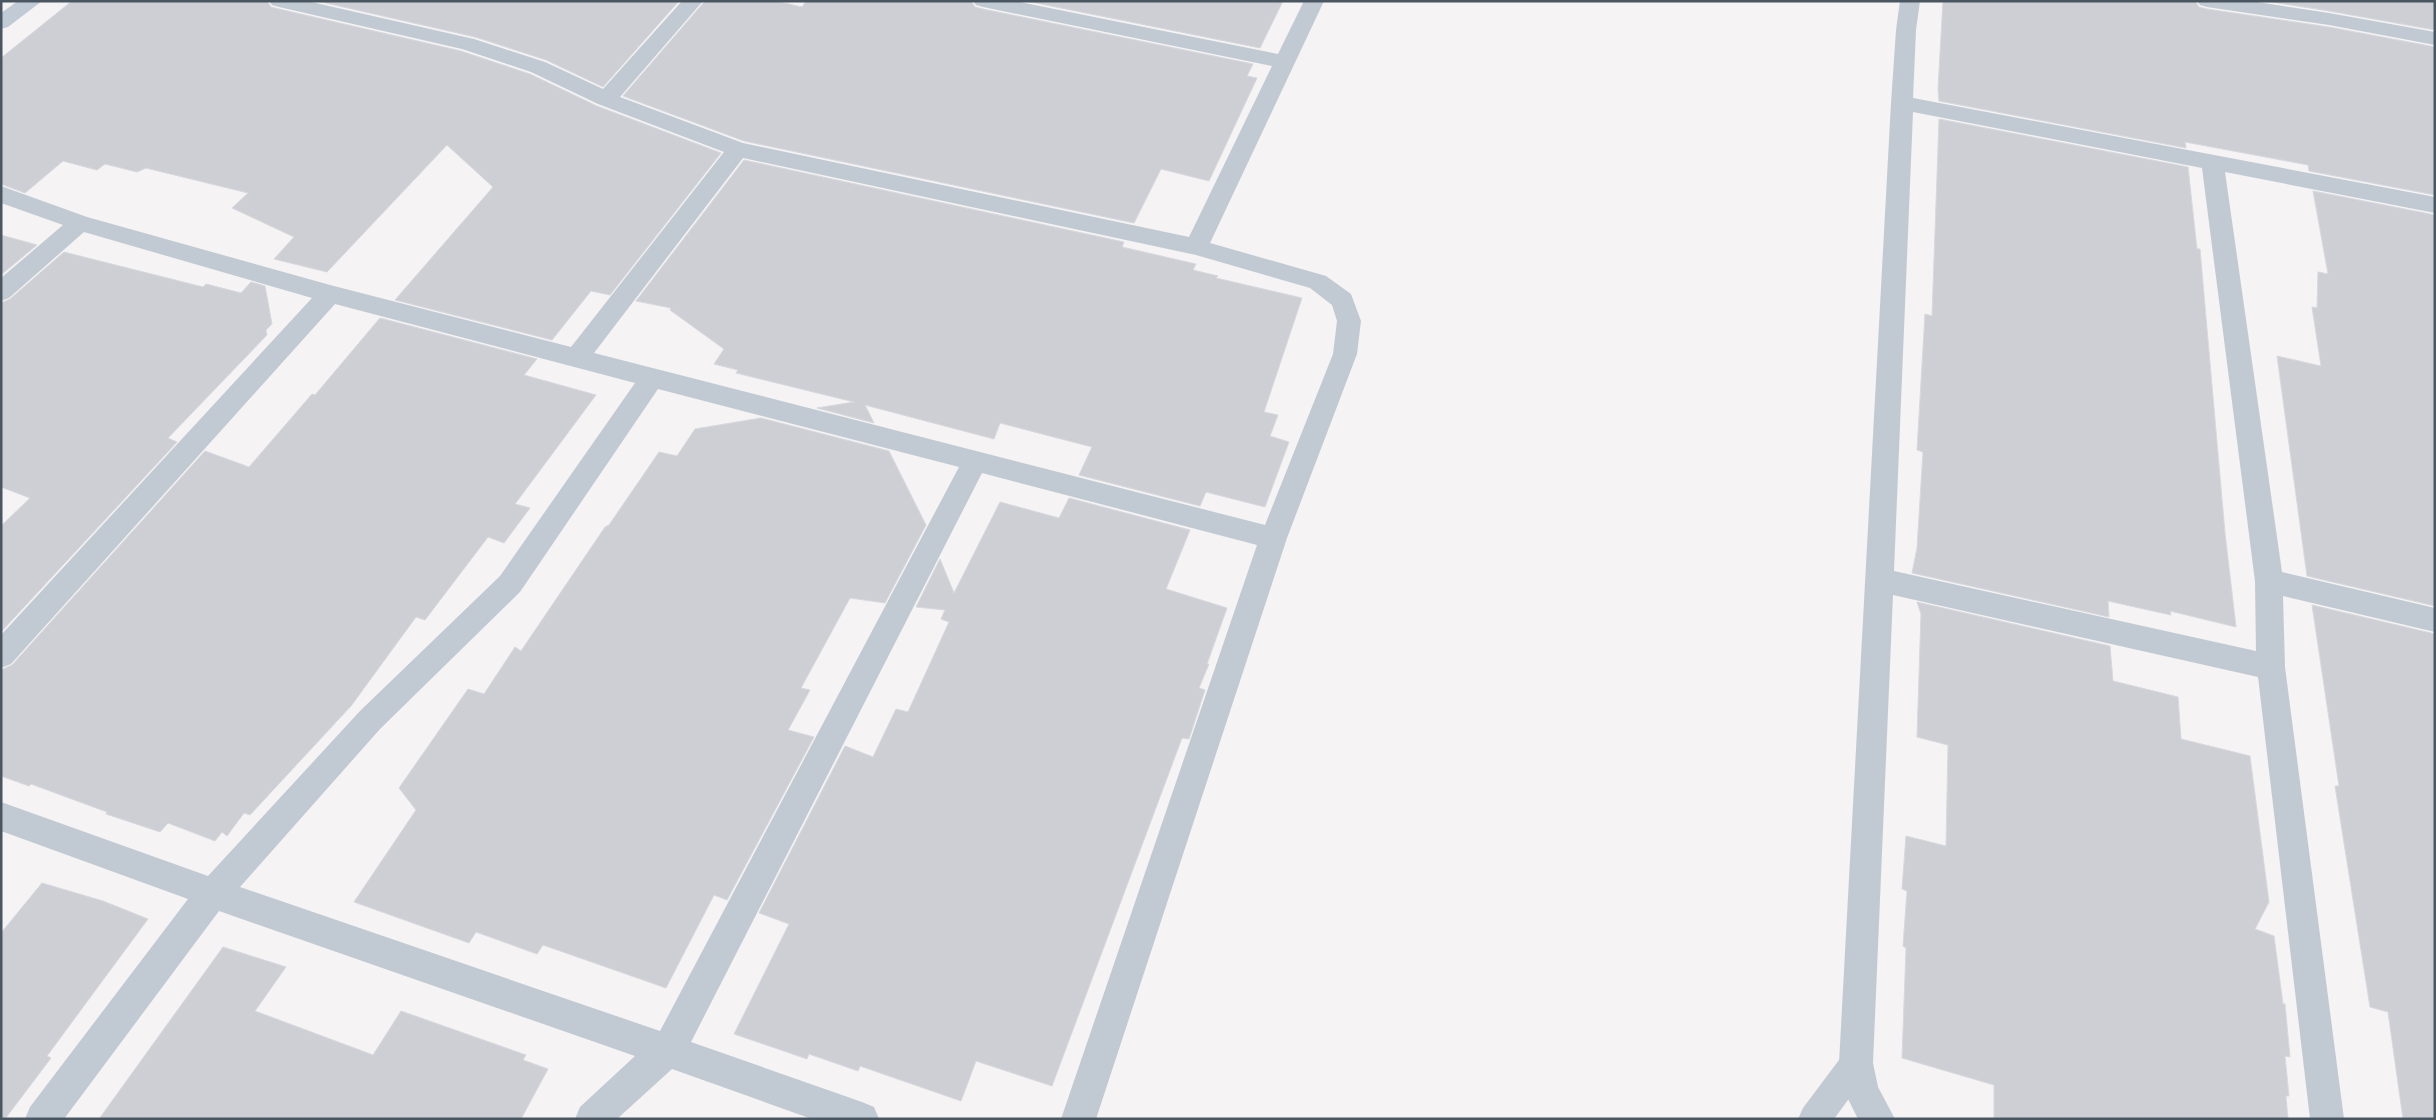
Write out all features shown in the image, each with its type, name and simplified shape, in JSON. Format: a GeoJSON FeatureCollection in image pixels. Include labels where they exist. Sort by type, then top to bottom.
{"type":"FeatureCollection","features":[{"type":"Feature","properties":{"kind":"street"},"geometry":{"type":"LineString","coordinates":[[1,23],[32,1]]}},
{"type":"Feature","properties":{"kind":"street"},"geometry":{"type":"LineString","coordinates":[[279,1],[467,44],[538,67],[606,99],[738,148],[1196,247],[1318,282],[1342,300],[1349,321],[1345,354],[1273,538],[1078,1119]]}},
{"type":"Feature","properties":{"kind":"street"},"geometry":{"type":"LineString","coordinates":[[606,99],[693,1]]}},
{"type":"Feature","properties":{"kind":"street"},"geometry":{"type":"LineString","coordinates":[[983,1],[1284,62]]}},
{"type":"Feature","properties":{"kind":"street"},"geometry":{"type":"LineString","coordinates":[[1196,247],[1314,1]]}},
{"type":"Feature","properties":{"kind":"street"},"geometry":{"type":"LineString","coordinates":[[1878,1119],[1862,1092],[1856,1063],[1902,103],[1906,30],[1910,1]]}},
{"type":"Feature","properties":{"kind":"street"},"geometry":{"type":"LineString","coordinates":[[2207,1],[2329,19],[2435,39]]}},
{"type":"Feature","properties":{"kind":"street"},"geometry":{"type":"LineString","coordinates":[[1902,103],[2435,205]]}},
{"type":"Feature","properties":{"kind":"street"},"geometry":{"type":"LineString","coordinates":[[575,359],[738,148]]}},
{"type":"Feature","properties":{"kind":"street"},"geometry":{"type":"LineString","coordinates":[[2212,162],[2269,581],[2271,667],[2327,1119]]}},
{"type":"Feature","properties":{"kind":"street"},"geometry":{"type":"LineString","coordinates":[[1,194],[80,223],[330,294],[575,359],[976,460],[1273,538]]}},
{"type":"Feature","properties":{"kind":"street"},"geometry":{"type":"LineString","coordinates":[[1,292],[80,223]]}},
{"type":"Feature","properties":{"kind":"street"},"geometry":{"type":"LineString","coordinates":[[1,655],[330,294]]}},
{"type":"Feature","properties":{"kind":"street"},"geometry":{"type":"LineString","coordinates":[[42,1119],[213,893],[370,720],[510,584],[652,378]]}},
{"type":"Feature","properties":{"kind":"street"},"geometry":{"type":"LineString","coordinates":[[592,1119],[627,1085],[668,1051],[976,460]]}},
{"type":"Feature","properties":{"kind":"street"},"geometry":{"type":"LineString","coordinates":[[1879,580],[2271,667]]}},
{"type":"Feature","properties":{"kind":"street"},"geometry":{"type":"LineString","coordinates":[[2269,581],[2435,620]]}},
{"type":"Feature","properties":{"kind":"street"},"geometry":{"type":"LineString","coordinates":[[1,816],[213,893],[862,1119]]}},
{"type":"Feature","properties":{"kind":"lane"},"geometry":{"type":"LineString","coordinates":[[1814,1119],[1856,1063]]}},
{"type":"Feature","properties":{"kind":"building"},"geometry":{"type":"Polygon","coordinates":[[[72,1],[267,1],[271,7],[461,51],[530,74],[597,106],[721,153],[610,295],[591,291],[552,340],[395,300],[493,187],[447,145],[327,272],[274,259],[294,237],[232,208],[248,193],[146,168],[137,172],[105,164],[97,170],[63,161],[25,193],[1,184],[1,58],[72,1]]]}},
{"type":"Feature","properties":{"kind":"building"},"geometry":{"type":"Polygon","coordinates":[[[317,1],[679,1],[603,87],[546,60],[475,37],[317,1]]]}},
{"type":"Feature","properties":{"kind":"building"},"geometry":{"type":"Polygon","coordinates":[[[705,1],[776,1],[802,7],[806,1],[971,1],[975,7],[983,9],[1253,64],[1247,76],[1257,78],[1209,181],[1161,169],[1134,223],[744,141],[623,96],[705,1]]]}},
{"type":"Feature","properties":{"kind":"building"},"geometry":{"type":"Polygon","coordinates":[[[1026,1],[1283,1],[1260,48],[1026,1]]]}},
{"type":"Feature","properties":{"kind":"building"},"geometry":{"type":"Polygon","coordinates":[[[1943,1],[2195,1],[2199,7],[2207,9],[2329,27],[2435,47],[2435,195],[2309,171],[2308,165],[2185,142],[2186,148],[1939,101],[1943,1]]]}},
{"type":"Feature","properties":{"kind":"building"},"geometry":{"type":"Polygon","coordinates":[[[2265,1],[2435,1],[2435,30],[2329,11],[2265,1]]]}},
{"type":"Feature","properties":{"kind":"building"},"geometry":{"type":"Polygon","coordinates":[[[1939,119],[2188,167],[2197,249],[2200,249],[2225,533],[2236,627],[2170,611],[2171,615],[2108,601],[2109,617],[1912,573],[1917,548],[1923,452],[1917,450],[1925,314],[1932,316],[1939,119]]]}},
{"type":"Feature","properties":{"kind":"building"},"geometry":{"type":"Polygon","coordinates":[[[744,160],[1124,242],[1122,247],[1196,264],[1193,270],[1218,276],[1216,278],[1302,298],[1264,412],[1278,415],[1270,436],[1289,442],[1265,507],[1206,492],[1200,506],[1079,475],[1092,447],[1000,423],[994,439],[865,405],[874,423],[817,408],[854,402],[736,373],[738,370],[714,364],[724,349],[670,310],[671,308],[636,301],[744,160]]]}},
{"type":"Feature","properties":{"kind":"building"},"geometry":{"type":"Polygon","coordinates":[[[2313,191],[2435,215],[2435,606],[2307,576],[2277,356],[2321,366],[2312,307],[2317,308],[2318,272],[2328,274],[2313,191]]]}},
{"type":"Feature","properties":{"kind":"building"},"geometry":{"type":"Polygon","coordinates":[[[1,235],[37,245],[1,275],[1,235]]]}},
{"type":"Feature","properties":{"kind":"building"},"geometry":{"type":"Polygon","coordinates":[[[64,252],[203,287],[206,284],[241,293],[251,282],[265,286],[272,324],[266,330],[267,335],[168,438],[177,442],[1,632],[1,526],[30,498],[1,487],[1,303],[10,299],[64,252]]]}},
{"type":"Feature","properties":{"kind":"building"},"geometry":{"type":"Polygon","coordinates":[[[380,318],[537,359],[524,375],[596,395],[515,504],[530,508],[504,543],[488,537],[425,620],[416,617],[351,706],[250,815],[244,813],[227,836],[222,832],[215,841],[168,823],[160,832],[106,814],[107,812],[31,784],[29,786],[1,776],[1,670],[12,665],[205,451],[249,467],[312,394],[315,395],[380,318]]]}},
{"type":"Feature","properties":{"kind":"building"},"geometry":{"type":"Polygon","coordinates":[[[761,418],[889,451],[926,525],[885,603],[850,598],[801,688],[810,690],[788,730],[814,737],[727,900],[714,895],[666,988],[543,945],[537,954],[476,932],[469,943],[354,902],[416,810],[399,788],[468,689],[484,694],[515,647],[521,651],[605,527],[609,525],[659,452],[677,456],[695,429],[761,418]]]}},
{"type":"Feature","properties":{"kind":"building"},"geometry":{"type":"Polygon","coordinates":[[[1069,498],[1190,530],[1166,589],[1227,608],[1207,664],[1209,664],[1199,688],[1205,690],[1189,739],[1182,738],[1052,1086],[976,1061],[961,1101],[860,1066],[858,1071],[809,1054],[807,1059],[734,1034],[789,924],[759,913],[845,746],[873,757],[896,709],[908,712],[949,622],[941,619],[945,610],[916,607],[940,559],[954,593],[1000,502],[1059,518],[1069,498]]]}},
{"type":"Feature","properties":{"kind":"building"},"geometry":{"type":"Polygon","coordinates":[[[1917,602],[2110,646],[2113,681],[2178,697],[2181,739],[2250,756],[2269,902],[2255,929],[2274,936],[2283,1004],[2285,1004],[2290,1057],[2285,1056],[2289,1096],[2286,1096],[2288,1119],[1994,1119],[1994,1085],[1902,1058],[1906,948],[1903,946],[1907,891],[1902,889],[1906,836],[1946,846],[1948,745],[1917,737],[1921,614],[1917,602]]]}},
{"type":"Feature","properties":{"kind":"building"},"geometry":{"type":"Polygon","coordinates":[[[2312,605],[2435,634],[2435,1119],[2403,1119],[2388,1012],[2370,1007],[2335,786],[2339,786],[2312,605]]]}},
{"type":"Feature","properties":{"kind":"building"},"geometry":{"type":"Polygon","coordinates":[[[42,883],[103,901],[148,919],[47,1056],[51,1058],[5,1119],[1,1119],[1,933],[42,883]]]}},
{"type":"Feature","properties":{"kind":"building"},"geometry":{"type":"Polygon","coordinates":[[[223,947],[286,967],[255,1011],[373,1055],[401,1011],[526,1055],[523,1060],[548,1069],[521,1119],[99,1119],[223,947]]]}}]}
